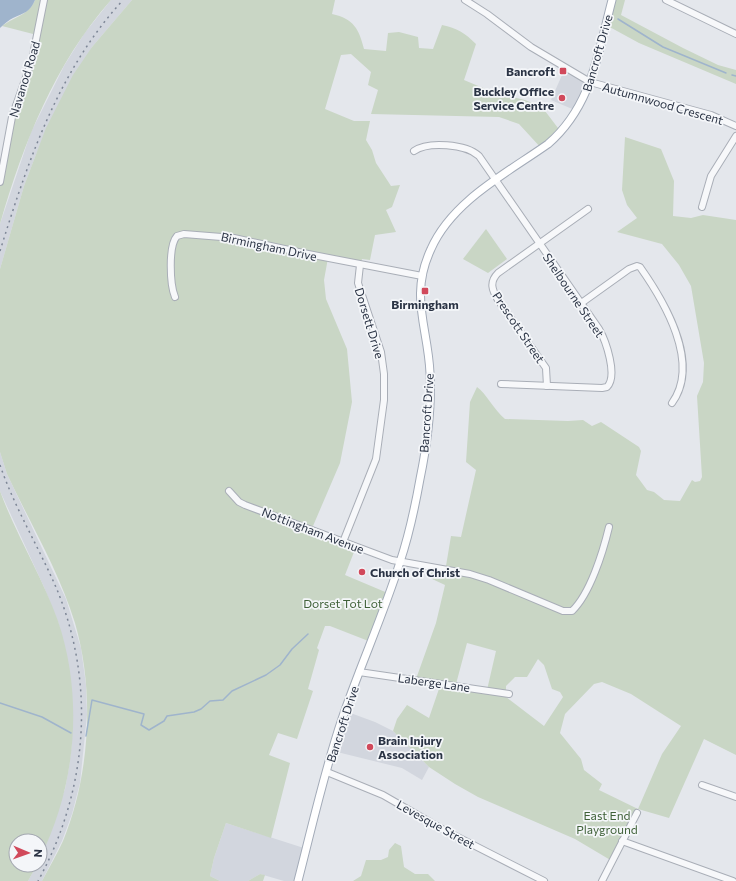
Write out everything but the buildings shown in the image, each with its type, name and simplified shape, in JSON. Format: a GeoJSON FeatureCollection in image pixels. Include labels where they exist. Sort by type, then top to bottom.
{"type":"FeatureCollection","features":[{"type":"Feature","properties":{"kind":"main road","name":"Bancroft Drive"},"geometry":{"type":"LineString","coordinates":[[298,881],[341,722],[400,563],[420,479],[429,410],[430,373],[420,304],[422,276],[431,248],[447,222],[464,204],[558,135],[577,112],[590,82],[612,0]]}},
{"type":"Feature","properties":{"kind":"street","name":"Navanod Road"},"geometry":{"type":"LineString","coordinates":[[0,182],[12,117],[32,60],[44,0]]}},
{"type":"Feature","properties":{"kind":"street","name":"Autumnwood Crescent"},"geometry":{"type":"LineString","coordinates":[[465,0],[487,14],[531,47],[590,82],[711,114],[736,126]]}},
{"type":"Feature","properties":{"kind":"street"},"geometry":{"type":"LineString","coordinates":[[666,0],[736,34]]}},
{"type":"Feature","properties":{"kind":"street"},"geometry":{"type":"LineString","coordinates":[[702,207],[711,176],[736,136]]}},
{"type":"Feature","properties":{"kind":"street","name":"Shelbourne Street"},"geometry":{"type":"LineString","coordinates":[[414,151],[424,146],[465,147],[479,156],[603,337],[610,363],[610,382],[607,387],[501,384]]}},
{"type":"Feature","properties":{"kind":"street"},"geometry":{"type":"LineString","coordinates":[[539,244],[588,209]]}},
{"type":"Feature","properties":{"kind":"street","name":"Birmingham Drive"},"geometry":{"type":"LineString","coordinates":[[175,297],[171,282],[172,245],[177,236],[184,234],[234,238],[360,265],[422,276]]}},
{"type":"Feature","properties":{"kind":"street","name":"Prescott Street"},"geometry":{"type":"LineString","coordinates":[[539,244],[498,273],[494,278],[492,286],[498,300],[546,368],[546,386]]}},
{"type":"Feature","properties":{"kind":"street","name":"Dorsett Drive"},"geometry":{"type":"LineString","coordinates":[[343,542],[376,459],[384,400],[384,374],[381,352],[358,283],[360,265]]}},
{"type":"Feature","properties":{"kind":"street"},"geometry":{"type":"LineString","coordinates":[[580,304],[629,269],[637,266],[640,267],[660,298],[676,331],[682,362],[682,381],[678,396],[672,403]]}},
{"type":"Feature","properties":{"kind":"street","name":"Nottingham Avenue"},"geometry":{"type":"LineString","coordinates":[[229,491],[239,502],[245,505],[400,563],[470,574],[489,580],[563,611],[572,611],[578,606],[599,560],[609,527]]}},
{"type":"Feature","properties":{"kind":"street","name":"Laberge Lane"},"geometry":{"type":"LineString","coordinates":[[359,672],[508,694]]}},
{"type":"Feature","properties":{"kind":"street","name":"Levesque Street"},"geometry":{"type":"LineString","coordinates":[[327,772],[383,795],[442,829],[544,881]]}},
{"type":"Feature","properties":{"kind":"street"},"geometry":{"type":"LineString","coordinates":[[702,785],[736,797]]}},
{"type":"Feature","properties":{"kind":"street"},"geometry":{"type":"LineString","coordinates":[[602,881],[637,813]]}},
{"type":"Feature","properties":{"kind":"street"},"geometry":{"type":"LineString","coordinates":[[622,841],[733,881]]}},
{"type":"Feature","properties":{"kind":"shaded area"},"geometry":{"type":"Polygon","coordinates":[[[111,0],[132,0],[92,47],[37,152],[24,186],[0,269],[0,224],[31,132],[64,66],[84,34],[111,0]]]}},
{"type":"Feature","properties":{"kind":"shaded area"},"geometry":{"type":"Polygon","coordinates":[[[566,66],[590,82],[577,111],[551,100],[566,66]]]}},
{"type":"Feature","properties":{"kind":"shaded area"},"geometry":{"type":"Polygon","coordinates":[[[0,452],[7,474],[66,599],[81,648],[86,685],[87,715],[80,783],[72,814],[62,841],[48,869],[48,836],[65,789],[72,742],[65,648],[58,622],[44,587],[0,491],[0,452]]]}},
{"type":"Feature","properties":{"kind":"shaded area"},"geometry":{"type":"Polygon","coordinates":[[[345,711],[375,722],[393,731],[429,767],[422,780],[402,768],[333,751],[345,711]]]}},
{"type":"Feature","properties":{"kind":"shaded area"},"geometry":{"type":"Polygon","coordinates":[[[226,823],[307,849],[298,881],[284,881],[260,874],[248,881],[220,881],[210,876],[214,858],[226,823]]]}},
{"type":"Feature","properties":{"kind":"shaded area"},"geometry":{"type":"Polygon","coordinates":[[[32,873],[46,873],[42,881],[28,881],[32,873]]]}},
{"type":"Feature","properties":{"kind":"green space"},"geometry":{"type":"Polygon","coordinates":[[[35,0],[111,0],[91,24],[57,77],[30,135],[0,224],[0,180],[10,125],[37,35],[2,26],[29,9],[35,0]]]}},
{"type":"Feature","properties":{"kind":"green space","name":"Dorset Tot Lot"},"geometry":{"type":"Polygon","coordinates":[[[132,0],[335,0],[332,14],[346,19],[354,26],[360,36],[364,49],[386,51],[388,33],[399,32],[418,37],[419,48],[433,49],[442,25],[456,29],[476,44],[464,80],[495,93],[525,100],[542,107],[561,132],[542,149],[519,124],[499,117],[371,114],[378,90],[368,85],[371,72],[351,54],[341,55],[325,109],[354,121],[370,121],[366,140],[372,150],[376,163],[391,186],[400,185],[392,207],[386,210],[396,232],[375,235],[370,260],[362,259],[361,264],[328,258],[324,280],[326,299],[347,349],[352,402],[340,463],[310,533],[354,552],[345,575],[390,594],[371,642],[330,626],[325,626],[317,648],[319,650],[308,689],[313,691],[297,739],[278,733],[269,755],[290,763],[271,838],[226,823],[214,858],[210,876],[220,881],[42,881],[46,873],[48,873],[63,841],[72,816],[79,789],[87,733],[87,705],[81,649],[75,623],[53,566],[7,474],[0,452],[0,269],[24,186],[46,128],[73,75],[92,47],[132,0]]]}},
{"type":"Feature","properties":{"kind":"green space"},"geometry":{"type":"Polygon","coordinates":[[[612,0],[625,0],[621,15],[718,65],[736,70],[736,84],[639,43],[606,25],[612,0]]]}},
{"type":"Feature","properties":{"kind":"green space","name":"East End Playground"},"geometry":{"type":"Polygon","coordinates":[[[625,137],[661,149],[674,181],[673,216],[691,218],[703,215],[736,220],[736,755],[704,739],[669,818],[638,809],[612,861],[575,839],[478,797],[455,784],[429,767],[393,731],[397,719],[407,705],[429,718],[441,683],[416,679],[436,623],[445,585],[430,578],[433,565],[446,566],[451,536],[461,537],[476,470],[466,462],[470,402],[477,387],[484,393],[505,419],[583,420],[592,426],[601,422],[639,447],[641,451],[636,475],[647,490],[654,492],[664,500],[680,501],[692,480],[695,482],[700,481],[702,477],[697,396],[703,382],[704,363],[691,286],[679,265],[662,244],[617,232],[637,218],[627,205],[622,190],[625,137]],[[467,643],[456,684],[487,690],[496,651],[467,643]],[[538,659],[527,677],[515,677],[506,686],[506,697],[544,726],[563,697],[560,692],[552,689],[544,665],[538,659]],[[602,682],[594,684],[565,714],[560,733],[581,759],[584,770],[602,784],[599,790],[638,809],[662,754],[681,726],[631,694],[602,682]]]}},
{"type":"Feature","properties":{"kind":"green space"},"geometry":{"type":"Polygon","coordinates":[[[486,229],[507,259],[488,273],[463,259],[486,229]]]}},
{"type":"Feature","properties":{"kind":"green space"},"geometry":{"type":"Polygon","coordinates":[[[0,491],[6,507],[52,604],[58,621],[66,650],[71,680],[73,711],[72,741],[68,772],[62,801],[48,839],[48,833],[8,833],[8,873],[32,873],[28,881],[0,881],[0,491]]]}},
{"type":"Feature","properties":{"kind":"green space"},"geometry":{"type":"Polygon","coordinates":[[[395,843],[401,846],[404,867],[415,874],[428,874],[435,881],[353,881],[361,876],[366,860],[381,860],[388,857],[389,850],[395,843]]]}},
{"type":"Feature","properties":{"kind":"green space"},"geometry":{"type":"Polygon","coordinates":[[[260,874],[265,875],[263,881],[248,881],[260,874]]]}},
{"type":"Feature","properties":{"kind":"water"},"geometry":{"type":"Polygon","coordinates":[[[0,0],[35,0],[29,10],[10,20],[0,28],[0,0]]]}},
{"type":"Feature","properties":{"kind":"waterway"},"geometry":{"type":"LineString","coordinates":[[618,19],[663,47],[726,73]]}},
{"type":"Feature","properties":{"kind":"waterway"},"geometry":{"type":"LineString","coordinates":[[732,75],[736,76]]}},
{"type":"Feature","properties":{"kind":"waterway"},"geometry":{"type":"LineString","coordinates":[[86,736],[92,700],[144,714],[141,725],[149,730],[164,721],[167,716],[194,712],[201,709],[210,701],[223,700],[232,691],[266,675],[280,665],[292,649],[308,634]]}},
{"type":"Feature","properties":{"kind":"waterway"},"geometry":{"type":"LineString","coordinates":[[0,703],[42,717],[71,733]]}},
{"type":"Feature","properties":{"kind":"railway"},"geometry":{"type":"LineString","coordinates":[[0,251],[34,151],[63,87],[80,57],[100,27],[123,0]]}},
{"type":"Feature","properties":{"kind":"railway"},"geometry":{"type":"LineString","coordinates":[[0,465],[20,513],[58,592],[70,628],[78,665],[81,702],[81,739],[76,775],[67,812],[54,847],[38,881]]}},
{"type":"Feature","properties":{"kind":"place","name":"Bancroft"},"geometry":{"type":"Point","coordinates":[563,71]}},
{"type":"Feature","properties":{"kind":"place","name":"Buckley Office Service Centre"},"geometry":{"type":"Point","coordinates":[562,98]}},
{"type":"Feature","properties":{"kind":"place","name":"Birmingham"},"geometry":{"type":"Point","coordinates":[425,291]}},
{"type":"Feature","properties":{"kind":"place","name":"Church of Christ"},"geometry":{"type":"Point","coordinates":[362,572]}},
{"type":"Feature","properties":{"kind":"place","name":"Brain Injury Association"},"geometry":{"type":"Point","coordinates":[370,747]}}]}
